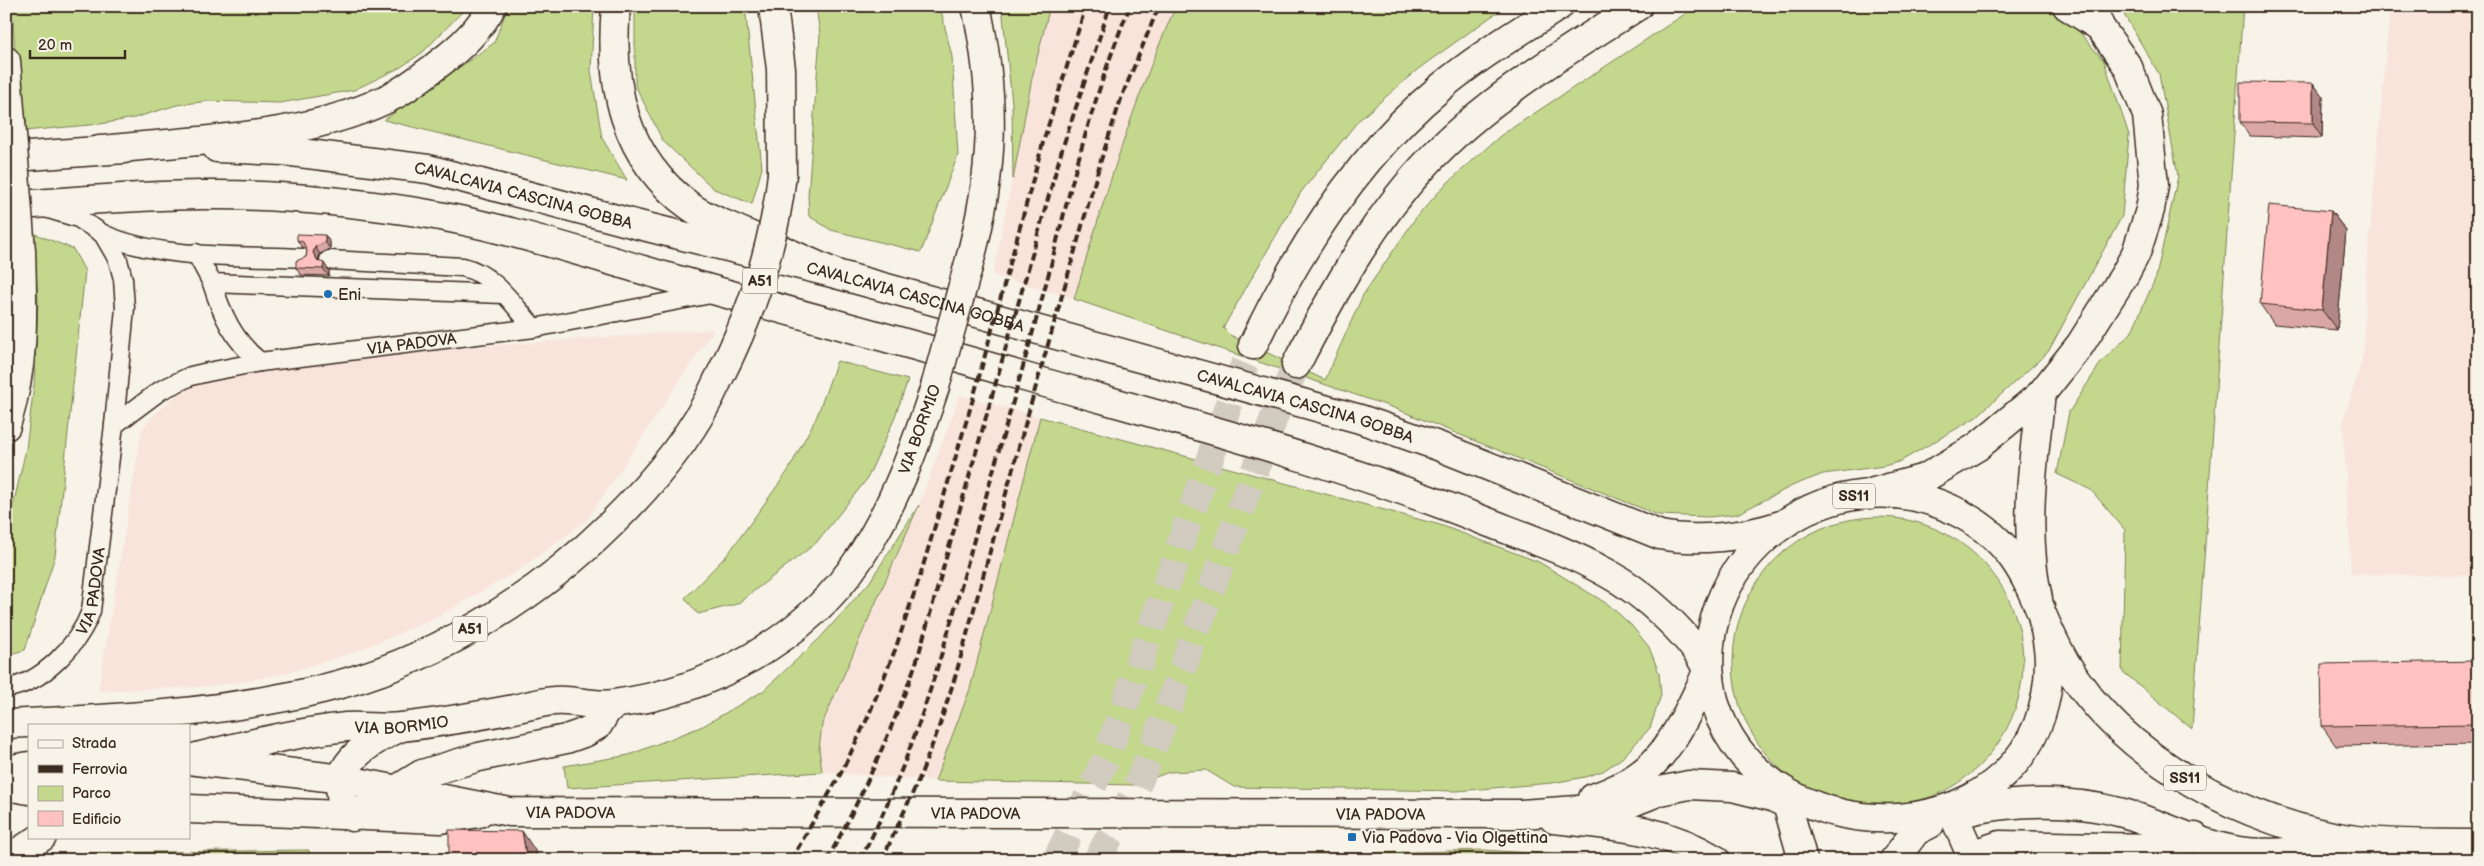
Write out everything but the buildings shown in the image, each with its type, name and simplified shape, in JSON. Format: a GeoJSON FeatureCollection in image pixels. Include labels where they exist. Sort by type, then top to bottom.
{"type":"FeatureCollection","features":[{"type":"Feature","properties":{"kind":"main road"},"geometry":{"type":"LineString","coordinates":[[100,150],[281,131],[346,115],[398,93],[424,75],[470,36],[492,6]]}},
{"type":"Feature","properties":{"kind":"main road"},"geometry":{"type":"LineString","coordinates":[[616,6],[616,86],[628,125],[652,168],[680,198],[701,214],[836,274]]}},
{"type":"Feature","properties":{"kind":"main road","name":"A51"},"geometry":{"type":"LineString","coordinates":[[6,724],[129,717],[241,704],[324,688],[405,661],[489,618],[577,558],[623,512],[672,457],[695,423],[717,382],[746,320],[760,281],[776,220],[782,174],[781,69],[773,6]]}},
{"type":"Feature","properties":{"kind":"main road","name":"VIA BORMIO"},"geometry":{"type":"LineString","coordinates":[[190,760],[252,742],[331,729],[365,726],[398,728],[554,701],[593,706],[616,704],[684,689],[707,681],[791,631],[813,612],[857,562],[880,523],[905,471],[935,388],[979,227],[986,190],[991,134],[989,83],[976,6]]}},
{"type":"Feature","properties":{"kind":"main road"},"geometry":{"type":"LineString","coordinates":[[1253,345],[1287,278],[1343,194],[1379,146],[1402,122],[1451,79],[1559,6]]}},
{"type":"Feature","properties":{"kind":"main road"},"geometry":{"type":"LineString","coordinates":[[1296,365],[1366,240],[1425,165],[1451,139],[1494,104],[1638,6]]}},
{"type":"Feature","properties":{"kind":"main road"},"geometry":{"type":"LineString","coordinates":[[1870,494],[1924,478],[1977,447],[2040,394],[2080,345],[2125,274],[2142,239],[2152,199],[2153,161],[2146,107],[2124,60],[2096,17],[2067,6]]}},
{"type":"Feature","properties":{"kind":"main road"},"geometry":{"type":"LineString","coordinates":[[6,61],[21,251],[22,339],[19,379],[6,426]]}},
{"type":"Feature","properties":{"kind":"main road","name":"CAVALCAVIA CASCINA GOBBA"},"geometry":{"type":"LineString","coordinates":[[29,156],[100,150],[252,149],[428,170],[836,274],[1360,420],[1446,449],[1660,535],[1673,538],[1721,536],[1755,532],[1781,525]]}},
{"type":"Feature","properties":{"kind":"main road"},"geometry":{"type":"LineString","coordinates":[[34,204],[202,194],[323,199],[417,212],[531,236],[723,292],[916,345],[1403,490],[1471,515],[1600,569],[1624,582],[1652,605],[1688,640],[1709,668]]}},
{"type":"Feature","properties":{"kind":"main road"},"geometry":{"type":"LineString","coordinates":[[2040,394],[2031,474],[2032,568],[2040,607]]}},
{"type":"Feature","properties":{"kind":"main road","name":"SS11"},"geometry":{"type":"LineString","coordinates":[[2402,842],[2233,855],[2195,838],[2122,813],[2062,804],[1991,806],[1888,831],[1867,831],[1825,823],[1787,804],[1753,776],[1736,752],[1720,719],[1709,668],[1717,614],[1735,573],[1763,539],[1801,512],[1823,503],[1870,494],[1894,494],[1918,498],[1964,515],[2002,545],[2030,585],[2063,659],[2100,711],[2126,735],[2172,771],[2234,803],[2309,829],[2355,840],[2478,844]]}},
{"type":"Feature","properties":{"kind":"main road","name":"SS11"},"geometry":{"type":"LineString","coordinates":[[1941,819],[1977,800],[1998,783],[2016,762],[2030,740],[2041,714],[2048,670],[2046,633],[2040,607]]}},
{"type":"Feature","properties":{"kind":"main road","name":"VIA PADOVA"},"geometry":{"type":"LineString","coordinates":[[1559,811],[1619,789],[1652,765],[1666,748],[1684,720],[1709,668]]}},
{"type":"Feature","properties":{"kind":"main road"},"geometry":{"type":"LineString","coordinates":[[352,816],[422,774],[479,757],[566,739],[586,732],[598,725],[607,710],[616,704]]}},
{"type":"Feature","properties":{"kind":"main road"},"geometry":{"type":"LineString","coordinates":[[352,816],[341,795],[342,778],[356,753],[398,728]]}},
{"type":"Feature","properties":{"kind":"main road","name":"VIA PADOVA"},"geometry":{"type":"LineString","coordinates":[[190,760],[226,766],[342,778],[498,810],[1077,815],[1521,814],[1620,808],[1670,788],[1689,785],[1732,787],[1772,797],[1787,804]]}},
{"type":"Feature","properties":{"kind":"main road"},"geometry":{"type":"LineString","coordinates":[[6,770],[28,766]]}},
{"type":"Feature","properties":{"kind":"main road"},"geometry":{"type":"LineString","coordinates":[[6,786],[28,790]]}},
{"type":"Feature","properties":{"kind":"main road"},"geometry":{"type":"LineString","coordinates":[[1787,804],[1804,860]]}},
{"type":"Feature","properties":{"kind":"main road"},"geometry":{"type":"LineString","coordinates":[[190,809],[441,819],[498,810]]}},
{"type":"Feature","properties":{"kind":"main road"},"geometry":{"type":"LineString","coordinates":[[1521,814],[1642,830],[1672,838],[1716,860]]}},
{"type":"Feature","properties":{"kind":"main road"},"geometry":{"type":"LineString","coordinates":[[1894,860],[1916,831],[1941,819],[1969,858],[2000,845],[2155,848],[2174,846],[2195,838]]}},
{"type":"Feature","properties":{"kind":"main road"},"geometry":{"type":"LineString","coordinates":[[6,860],[40,838]]}},
{"type":"Feature","properties":{"kind":"lane","name":"VIA PADOVA"},"geometry":{"type":"LineString","coordinates":[[6,688],[30,680],[48,668],[63,654],[87,622],[91,611],[114,425],[125,308],[123,279],[118,260],[103,234],[78,218],[34,204]]}},
{"type":"Feature","properties":{"kind":"lane"},"geometry":{"type":"LineString","coordinates":[[103,234],[144,249],[302,258]]}},
{"type":"Feature","properties":{"kind":"lane"},"geometry":{"type":"LineString","coordinates":[[196,253],[212,283],[225,320],[239,343],[260,362]]}},
{"type":"Feature","properties":{"kind":"lane"},"geometry":{"type":"LineString","coordinates":[[329,260],[463,267],[487,276],[534,328]]}},
{"type":"Feature","properties":{"kind":"lane"},"geometry":{"type":"LineString","coordinates":[[212,283],[503,294]]}},
{"type":"Feature","properties":{"kind":"lane","name":"VIA PADOVA"},"geometry":{"type":"LineString","coordinates":[[114,425],[161,390],[191,376],[260,362],[534,328],[723,292]]}},
{"type":"Feature","properties":{"kind":"shaded area"},"geometry":{"type":"Polygon","coordinates":[[[1050,6],[1176,6],[1160,42],[1119,153],[1074,299],[993,275],[1032,78],[1050,6]]]}},
{"type":"Feature","properties":{"kind":"shaded area"},"geometry":{"type":"Polygon","coordinates":[[[2390,6],[2478,6],[2478,576],[2351,574],[2343,422],[2363,356],[2366,277],[2390,6]]]}},
{"type":"Feature","properties":{"kind":"shaded area"},"geometry":{"type":"Polygon","coordinates":[[[714,329],[587,520],[519,570],[434,619],[355,652],[287,673],[237,683],[201,687],[98,691],[143,427],[182,391],[194,384],[226,376],[458,348],[714,329]]]}},
{"type":"Feature","properties":{"kind":"shaded area"},"geometry":{"type":"Polygon","coordinates":[[[960,395],[1040,417],[970,689],[935,781],[822,772],[819,749],[822,724],[919,505],[960,395]]]}},
{"type":"Feature","properties":{"kind":"green space"},"geometry":{"type":"Polygon","coordinates":[[[12,6],[468,6],[423,52],[401,67],[354,90],[280,103],[209,101],[177,105],[134,118],[100,124],[24,131],[19,121],[12,6]]]}},
{"type":"Feature","properties":{"kind":"green space"},"geometry":{"type":"Polygon","coordinates":[[[508,6],[594,6],[591,71],[602,138],[627,180],[384,120],[494,43],[508,6]]]}},
{"type":"Feature","properties":{"kind":"green space"},"geometry":{"type":"Polygon","coordinates":[[[635,6],[745,6],[762,168],[752,204],[714,189],[663,141],[635,85],[635,6]]]}},
{"type":"Feature","properties":{"kind":"green space"},"geometry":{"type":"Polygon","coordinates":[[[816,6],[940,6],[952,57],[958,155],[921,252],[831,230],[809,216],[808,196],[820,35],[816,6]]]}},
{"type":"Feature","properties":{"kind":"green space"},"geometry":{"type":"Polygon","coordinates":[[[1002,6],[1050,6],[1032,78],[1013,179],[1012,103],[1002,6]]]}},
{"type":"Feature","properties":{"kind":"green space"},"geometry":{"type":"Polygon","coordinates":[[[1176,6],[1506,6],[1418,69],[1358,121],[1301,192],[1223,328],[1230,335],[1325,380],[1363,295],[1415,219],[1444,186],[1500,136],[1697,6],[2048,6],[2065,15],[2104,61],[2129,135],[2122,216],[2048,352],[1975,418],[1901,461],[1884,466],[1823,474],[1794,485],[1737,514],[1709,517],[1658,515],[1394,408],[1074,299],[1133,114],[1176,6]]]}},
{"type":"Feature","properties":{"kind":"green space"},"geometry":{"type":"Polygon","coordinates":[[[2119,6],[2243,6],[2192,729],[2122,671],[2125,530],[2091,490],[2057,474],[2069,412],[2102,361],[2131,333],[2156,277],[2178,176],[2159,74],[2119,6]]]}},
{"type":"Feature","properties":{"kind":"green space"},"geometry":{"type":"Polygon","coordinates":[[[33,233],[73,249],[85,271],[55,556],[25,650],[6,655],[6,537],[26,449],[34,385],[38,301],[33,233]]]}},
{"type":"Feature","properties":{"kind":"green space"},"geometry":{"type":"Polygon","coordinates":[[[837,361],[908,380],[893,422],[867,479],[816,543],[737,604],[698,614],[685,598],[728,554],[788,471],[817,416],[837,361]]]}},
{"type":"Feature","properties":{"kind":"green space"},"geometry":{"type":"Polygon","coordinates":[[[1040,417],[1440,525],[1539,562],[1609,605],[1631,625],[1649,647],[1659,673],[1661,695],[1650,728],[1622,758],[1603,771],[1585,777],[1552,783],[1457,791],[1234,787],[1206,770],[1169,772],[1135,785],[935,781],[970,689],[1040,417]]]}},
{"type":"Feature","properties":{"kind":"green space"},"geometry":{"type":"Polygon","coordinates":[[[919,505],[822,724],[819,749],[822,772],[567,788],[564,766],[629,755],[703,726],[763,691],[820,638],[869,583],[919,505]]]}},
{"type":"Feature","properties":{"kind":"green space"},"geometry":{"type":"Polygon","coordinates":[[[1878,517],[1906,520],[1946,534],[1970,550],[1990,570],[2012,607],[2020,634],[2023,662],[2020,690],[2006,730],[1990,754],[1970,774],[1933,796],[1906,804],[1878,807],[1850,804],[1810,790],[1786,774],[1766,754],[1744,717],[1736,690],[1733,662],[1736,634],[1750,594],[1766,570],[1786,550],[1823,528],[1850,520],[1878,517]]]}},
{"type":"Feature","properties":{"kind":"green space"},"geometry":{"type":"Polygon","coordinates":[[[309,850],[309,860],[48,860],[87,853],[309,850]]]}},
{"type":"Feature","properties":{"kind":"green space"},"geometry":{"type":"Polygon","coordinates":[[[1484,850],[1642,860],[1147,860],[1166,859],[1484,850]]]}},
{"type":"Feature","properties":{"kind":"tunnel"},"geometry":{"type":"LineString","coordinates":[[1056,860],[1106,759],[1233,392],[1253,345]]}},
{"type":"Feature","properties":{"kind":"tunnel"},"geometry":{"type":"LineString","coordinates":[[1097,860],[1135,791],[1157,738],[1275,415],[1296,365]]}},
{"type":"Feature","properties":{"kind":"railway"},"geometry":{"type":"LineString","coordinates":[[791,860],[841,773],[868,717],[895,650],[920,576],[973,399],[1044,139],[1086,6]]}},
{"type":"Feature","properties":{"kind":"railway"},"geometry":{"type":"LineString","coordinates":[[827,860],[876,762],[917,660],[1063,146],[1110,6]]}},
{"type":"Feature","properties":{"kind":"railway"},"geometry":{"type":"LineString","coordinates":[[860,860],[898,778],[942,653],[1095,102],[1130,6]]}},
{"type":"Feature","properties":{"kind":"railway"},"geometry":{"type":"LineString","coordinates":[[882,860],[919,779],[938,730],[956,674],[1101,160],[1122,96],[1159,6]]}},
{"type":"Feature","properties":{"kind":"place","name":"Eni"},"geometry":{"type":"Point","coordinates":[328,294]}},
{"type":"Feature","properties":{"kind":"place","name":"Via Padova - Via Olgettina"},"geometry":{"type":"Point","coordinates":[1352,837]}}]}
